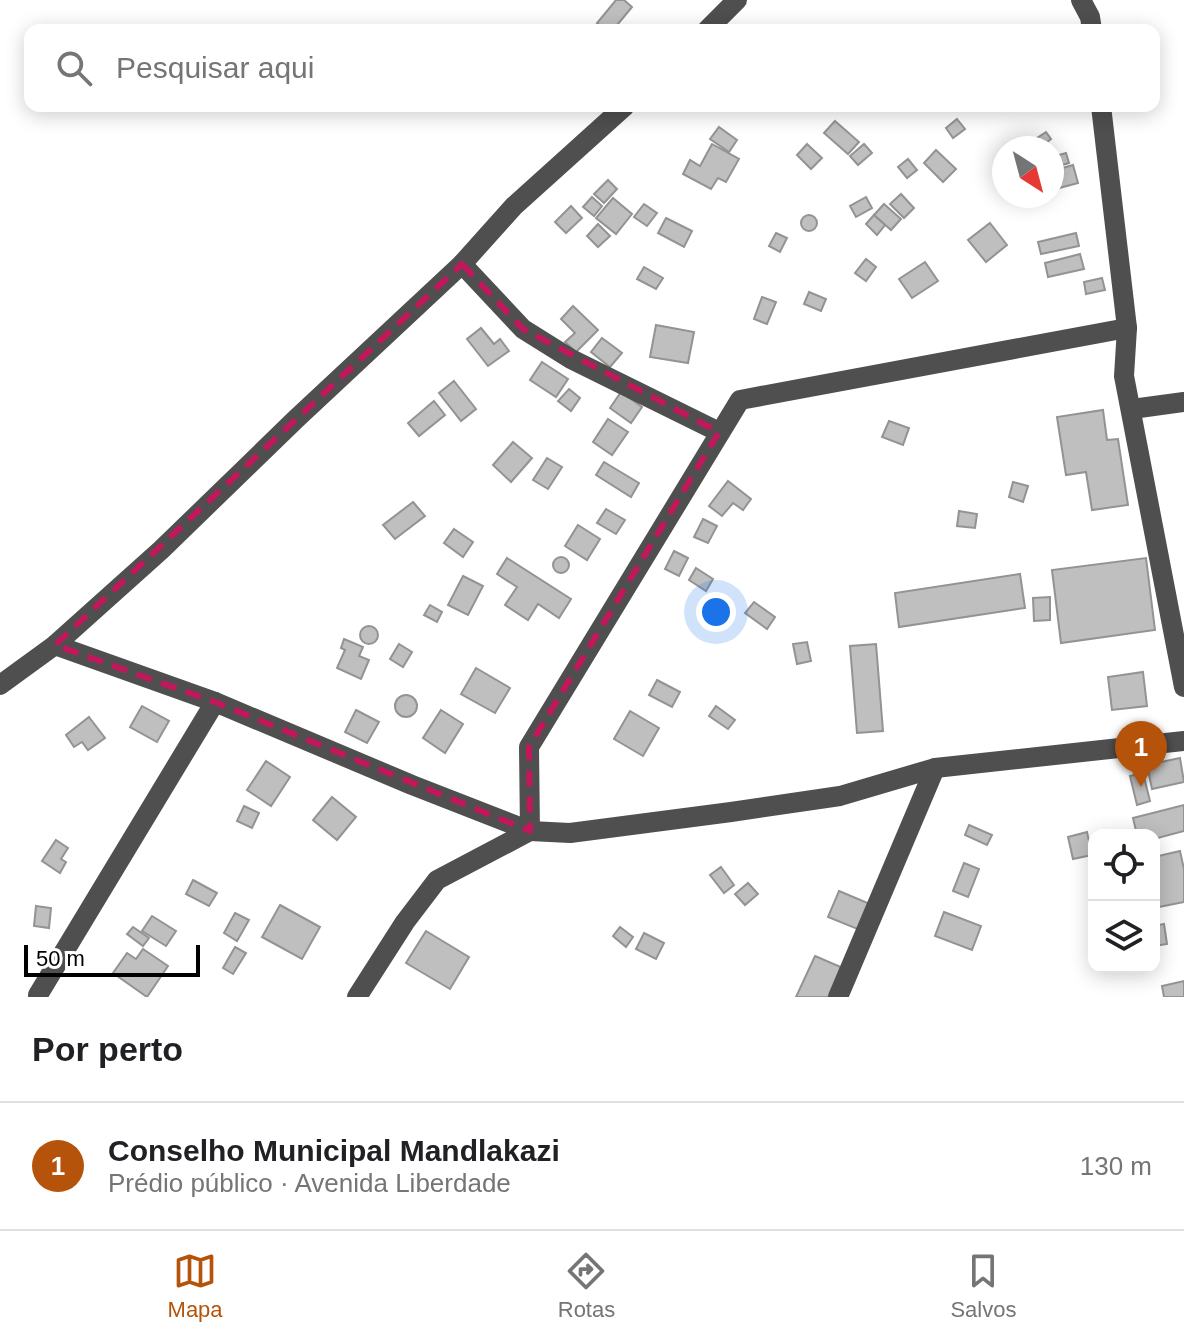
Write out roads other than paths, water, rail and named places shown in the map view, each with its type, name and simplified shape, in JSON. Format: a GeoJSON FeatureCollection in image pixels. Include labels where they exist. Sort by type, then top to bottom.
{"type":"FeatureCollection","features":[{"type":"Feature","properties":{"kind":"street"},"geometry":{"type":"LineString","coordinates":[[713,24],[737,0]]}},
{"type":"Feature","properties":{"kind":"street"},"geometry":{"type":"LineString","coordinates":[[1081,0],[1091,24]]}},
{"type":"Feature","properties":{"kind":"street"},"geometry":{"type":"LineString","coordinates":[[0,685],[55,645],[161,550],[462,264],[514,206],[618,112]]}},
{"type":"Feature","properties":{"kind":"street"},"geometry":{"type":"LineString","coordinates":[[1102,112],[1127,328],[1124,376],[1184,687]]}},
{"type":"Feature","properties":{"kind":"street"},"geometry":{"type":"LineString","coordinates":[[462,264],[523,329],[571,359],[719,432]]}},
{"type":"Feature","properties":{"kind":"street"},"geometry":{"type":"LineString","coordinates":[[530,831],[529,747],[740,400],[1127,328]]}},
{"type":"Feature","properties":{"kind":"street"},"geometry":{"type":"LineString","coordinates":[[1132,409],[1184,402]]}},
{"type":"Feature","properties":{"kind":"street"},"geometry":{"type":"LineString","coordinates":[[55,645],[215,702],[530,831],[570,833],[840,796],[935,768],[1184,741]]}},
{"type":"Feature","properties":{"kind":"street"},"geometry":{"type":"LineString","coordinates":[[38,995],[215,702]]}},
{"type":"Feature","properties":{"kind":"street"},"geometry":{"type":"LineString","coordinates":[[838,997],[935,768]]}},
{"type":"Feature","properties":{"kind":"street"},"geometry":{"type":"LineString","coordinates":[[357,997],[405,922],[437,880],[530,831]]}},
{"type":"Feature","properties":{"kind":"place","name":"Conselho Municipal Mandlakazi"},"geometry":{"type":"Point","coordinates":[1141,787]}}]}
